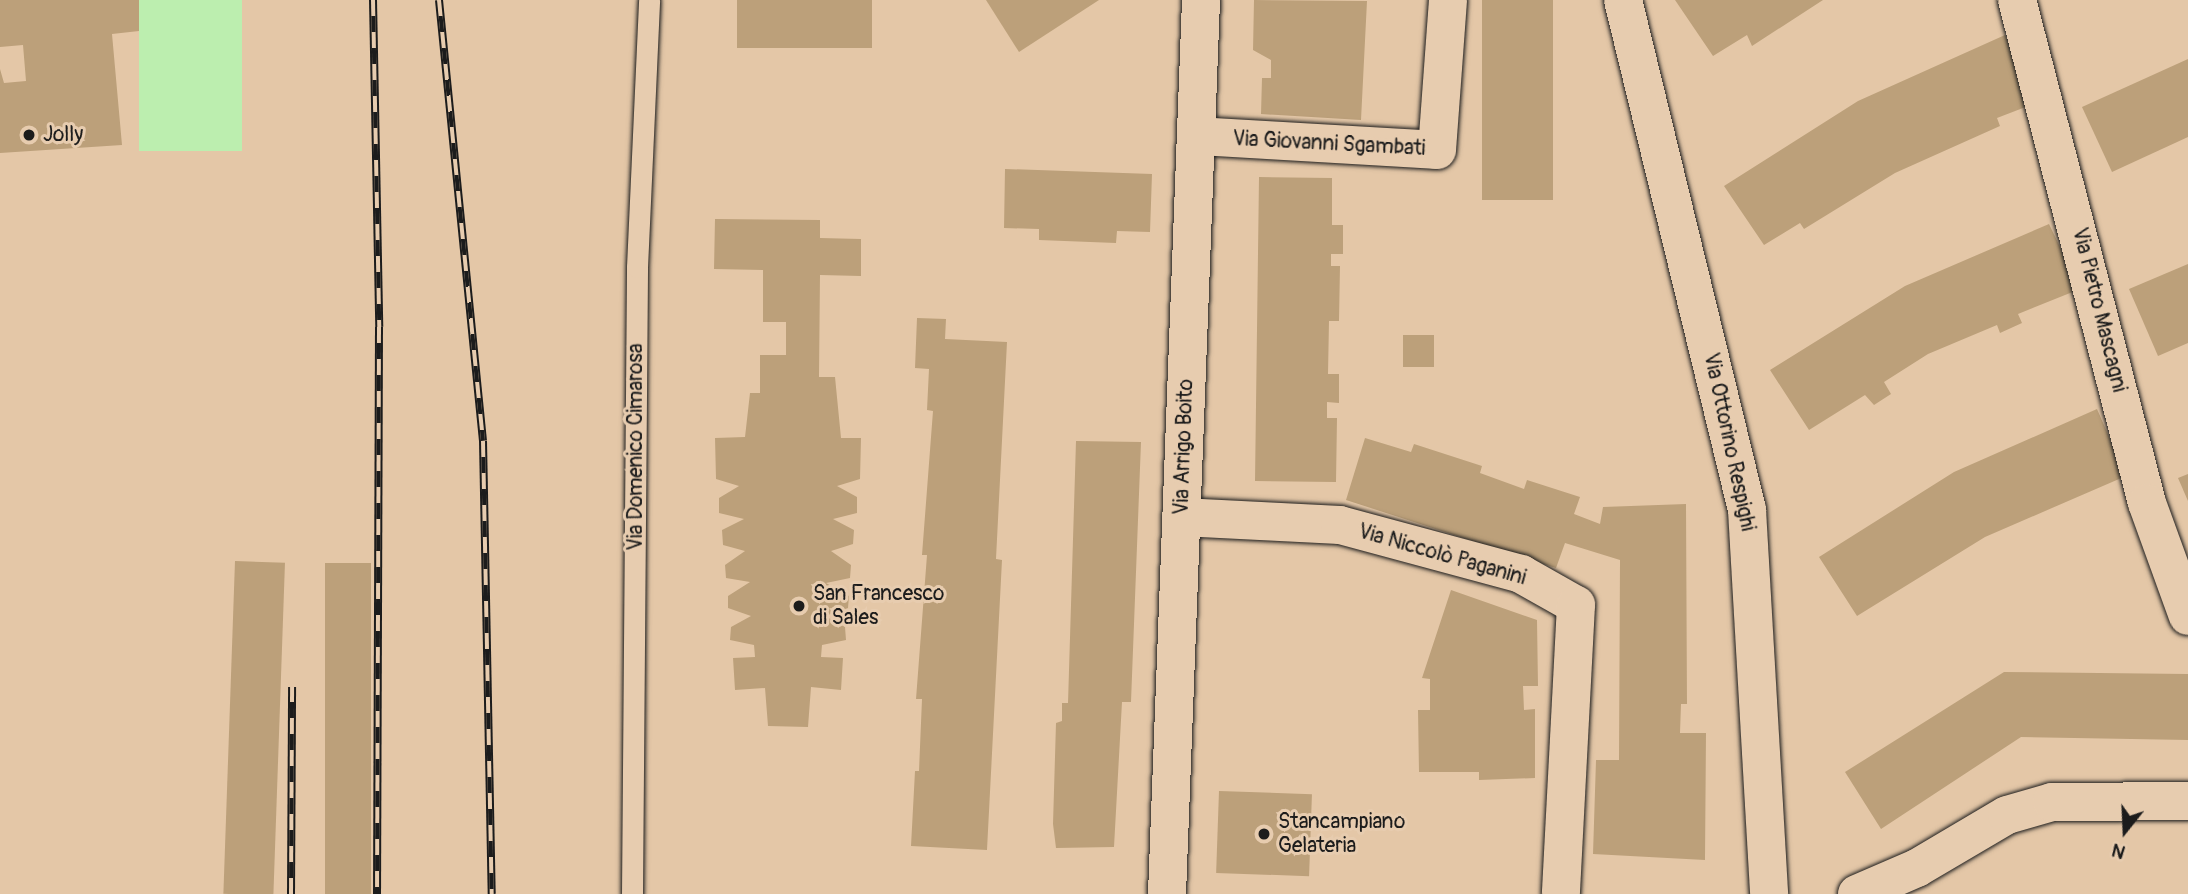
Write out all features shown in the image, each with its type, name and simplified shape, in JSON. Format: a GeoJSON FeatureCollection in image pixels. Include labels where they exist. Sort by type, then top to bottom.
{"type":"FeatureCollection","features":[{"type":"Feature","properties":{"kind":"street","name":"Via Arrigo Boito"},"geometry":{"type":"LineString","coordinates":[[1167,894],[1200,0]]}},
{"type":"Feature","properties":{"kind":"street","name":"Via Giovanni Sgambati"},"geometry":{"type":"LineString","coordinates":[[1197,136],[1437,150],[1448,0]]}},
{"type":"Feature","properties":{"kind":"street","name":"Via Ottorino Respighi"},"geometry":{"type":"LineString","coordinates":[[1623,0],[1747,510],[1769,894]]}},
{"type":"Feature","properties":{"kind":"street","name":"Via Pietro Mascagni"},"geometry":{"type":"LineString","coordinates":[[2017,0],[2147,503],[2188,616]]}},
{"type":"Feature","properties":{"kind":"street","name":"Via Niccolò Paganini"},"geometry":{"type":"LineString","coordinates":[[1181,517],[1340,525],[1521,574],[1576,605],[1561,894]]}},
{"type":"Feature","properties":{"kind":"street"},"geometry":{"type":"LineString","coordinates":[[1857,894],[1917,868],[2007,815],[2052,802],[2188,801]]}},
{"type":"Feature","properties":{"kind":"lane","name":"Via Domenico Cimarosa"},"geometry":{"type":"LineString","coordinates":[[632,894],[637,267],[649,0]]}},
{"type":"Feature","properties":{"kind":"green space"},"geometry":{"type":"Polygon","coordinates":[[[139,0],[242,0],[242,151],[139,151],[139,0]]]}},
{"type":"Feature","properties":{"kind":"building"},"geometry":{"type":"Polygon","coordinates":[[[0,0],[139,0],[139,31],[112,34],[122,145],[0,153],[0,69],[4,83],[26,81],[23,45],[0,47],[0,0]]]}},
{"type":"Feature","properties":{"kind":"building"},"geometry":{"type":"Polygon","coordinates":[[[737,0],[872,0],[872,48],[737,48],[737,0]]]}},
{"type":"Feature","properties":{"kind":"building"},"geometry":{"type":"Polygon","coordinates":[[[986,0],[1099,0],[1019,52],[986,0]]]}},
{"type":"Feature","properties":{"kind":"building"},"geometry":{"type":"Polygon","coordinates":[[[1254,0],[1367,1],[1361,120],[1261,114],[1262,78],[1271,78],[1271,60],[1253,50],[1254,0]]]}},
{"type":"Feature","properties":{"kind":"building"},"geometry":{"type":"Polygon","coordinates":[[[1482,0],[1553,0],[1553,200],[1482,200],[1482,0]]]}},
{"type":"Feature","properties":{"kind":"building"},"geometry":{"type":"Polygon","coordinates":[[[1675,0],[1823,0],[1752,46],[1747,35],[1713,56],[1675,0]]]}},
{"type":"Feature","properties":{"kind":"building"},"geometry":{"type":"Polygon","coordinates":[[[2005,35],[2036,103],[1997,118],[2000,126],[1895,173],[1804,229],[1800,223],[1764,245],[1724,186],[1858,101],[2005,35]]]}},
{"type":"Feature","properties":{"kind":"building"},"geometry":{"type":"Polygon","coordinates":[[[2188,59],[2188,137],[2112,172],[2082,107],[2188,59]]]}},
{"type":"Feature","properties":{"kind":"building"},"geometry":{"type":"Polygon","coordinates":[[[1005,169],[1152,174],[1150,232],[1117,231],[1116,243],[1039,240],[1039,229],[1004,228],[1005,169]]]}},
{"type":"Feature","properties":{"kind":"building"},"geometry":{"type":"Polygon","coordinates":[[[1259,177],[1332,178],[1332,225],[1343,225],[1343,254],[1331,254],[1331,266],[1340,266],[1339,321],[1329,321],[1328,374],[1339,374],[1339,403],[1327,402],[1327,418],[1337,418],[1336,482],[1255,481],[1259,177]]]}},
{"type":"Feature","properties":{"kind":"building"},"geometry":{"type":"Polygon","coordinates":[[[715,219],[820,220],[820,238],[861,239],[861,276],[820,275],[819,377],[835,377],[841,438],[861,438],[860,479],[837,486],[857,497],[857,513],[833,519],[854,530],[853,544],[831,551],[851,565],[850,578],[826,583],[849,596],[848,608],[825,616],[845,627],[846,640],[822,645],[821,657],[843,658],[841,690],[811,687],[808,727],[768,726],[765,688],[735,690],[733,658],[755,657],[754,645],[730,640],[731,627],[751,616],[728,608],[728,596],[750,582],[726,578],[725,565],[745,551],[723,545],[722,530],[744,519],[719,513],[719,498],[739,486],[716,479],[715,438],[745,437],[750,393],[760,393],[760,355],[786,355],[786,322],[763,322],[763,270],[714,269],[715,219]]]}},
{"type":"Feature","properties":{"kind":"building"},"geometry":{"type":"Polygon","coordinates":[[[2049,224],[2080,289],[2018,314],[2022,323],[2000,333],[1997,325],[1928,354],[1884,382],[1891,394],[1874,405],[1865,395],[1809,430],[1770,370],[1905,286],[2049,224]]]}},
{"type":"Feature","properties":{"kind":"building"},"geometry":{"type":"Polygon","coordinates":[[[2188,264],[2188,343],[2158,356],[2129,289],[2188,264]]]}},
{"type":"Feature","properties":{"kind":"building"},"geometry":{"type":"Polygon","coordinates":[[[917,318],[946,319],[945,339],[1007,342],[996,559],[1002,560],[987,850],[911,846],[915,771],[919,771],[922,699],[916,699],[927,555],[922,555],[933,411],[927,410],[929,369],[915,368],[917,318]]]}},
{"type":"Feature","properties":{"kind":"building"},"geometry":{"type":"Polygon","coordinates":[[[1403,335],[1434,335],[1434,367],[1403,367],[1403,335]]]}},
{"type":"Feature","properties":{"kind":"building"},"geometry":{"type":"Polygon","coordinates":[[[2097,409],[2126,476],[1985,537],[1857,616],[1819,557],[1954,472],[2097,409]]]}},
{"type":"Feature","properties":{"kind":"building"},"geometry":{"type":"Polygon","coordinates":[[[1365,438],[1411,452],[1414,444],[1482,466],[1480,473],[1524,489],[1527,480],[1580,497],[1574,514],[1600,524],[1603,507],[1686,504],[1687,704],[1681,704],[1680,733],[1706,733],[1705,860],[1593,854],[1596,760],[1619,760],[1620,560],[1565,543],[1556,568],[1346,500],[1365,438]]]}},
{"type":"Feature","properties":{"kind":"building"},"geometry":{"type":"Polygon","coordinates":[[[1076,441],[1141,442],[1131,702],[1122,702],[1114,847],[1056,848],[1053,824],[1056,723],[1062,721],[1062,703],[1068,703],[1076,441]]]}},
{"type":"Feature","properties":{"kind":"building"},"geometry":{"type":"Polygon","coordinates":[[[2188,474],[2188,501],[2178,478],[2188,474]]]}},
{"type":"Feature","properties":{"kind":"building"},"geometry":{"type":"Polygon","coordinates":[[[235,561],[285,563],[273,894],[223,894],[235,561]]]}},
{"type":"Feature","properties":{"kind":"building"},"geometry":{"type":"Polygon","coordinates":[[[325,563],[371,563],[371,894],[325,894],[325,563]]]}},
{"type":"Feature","properties":{"kind":"building"},"geometry":{"type":"Polygon","coordinates":[[[1451,590],[1537,620],[1538,686],[1523,686],[1524,710],[1535,709],[1535,778],[1479,780],[1479,772],[1419,772],[1418,710],[1430,710],[1430,679],[1422,678],[1451,590]]]}},
{"type":"Feature","properties":{"kind":"building"},"geometry":{"type":"Polygon","coordinates":[[[2004,672],[2188,674],[2188,740],[2021,737],[1881,829],[1845,772],[2004,672]]]}},
{"type":"Feature","properties":{"kind":"building","name":"Stancampiano Gelateria"},"geometry":{"type":"Polygon","coordinates":[[[1219,791],[1312,794],[1309,876],[1216,873],[1219,791]]]}},
{"type":"Feature","properties":{"kind":"railway"},"geometry":{"type":"LineString","coordinates":[[373,0],[379,327],[377,894]]}},
{"type":"Feature","properties":{"kind":"railway"},"geometry":{"type":"LineString","coordinates":[[439,0],[483,441],[492,894]]}},
{"type":"Feature","properties":{"kind":"railway"},"geometry":{"type":"LineString","coordinates":[[291,894],[292,687]]}},
{"type":"Feature","properties":{"kind":"place","name":"Jolly"},"geometry":{"type":"Point","coordinates":[29,135]}},
{"type":"Feature","properties":{"kind":"place","name":"San Francesco di Sales"},"geometry":{"type":"Point","coordinates":[799,606]}},
{"type":"Feature","properties":{"kind":"place","name":"Stancampiano Gelateria"},"geometry":{"type":"Point","coordinates":[1264,834]}}]}
